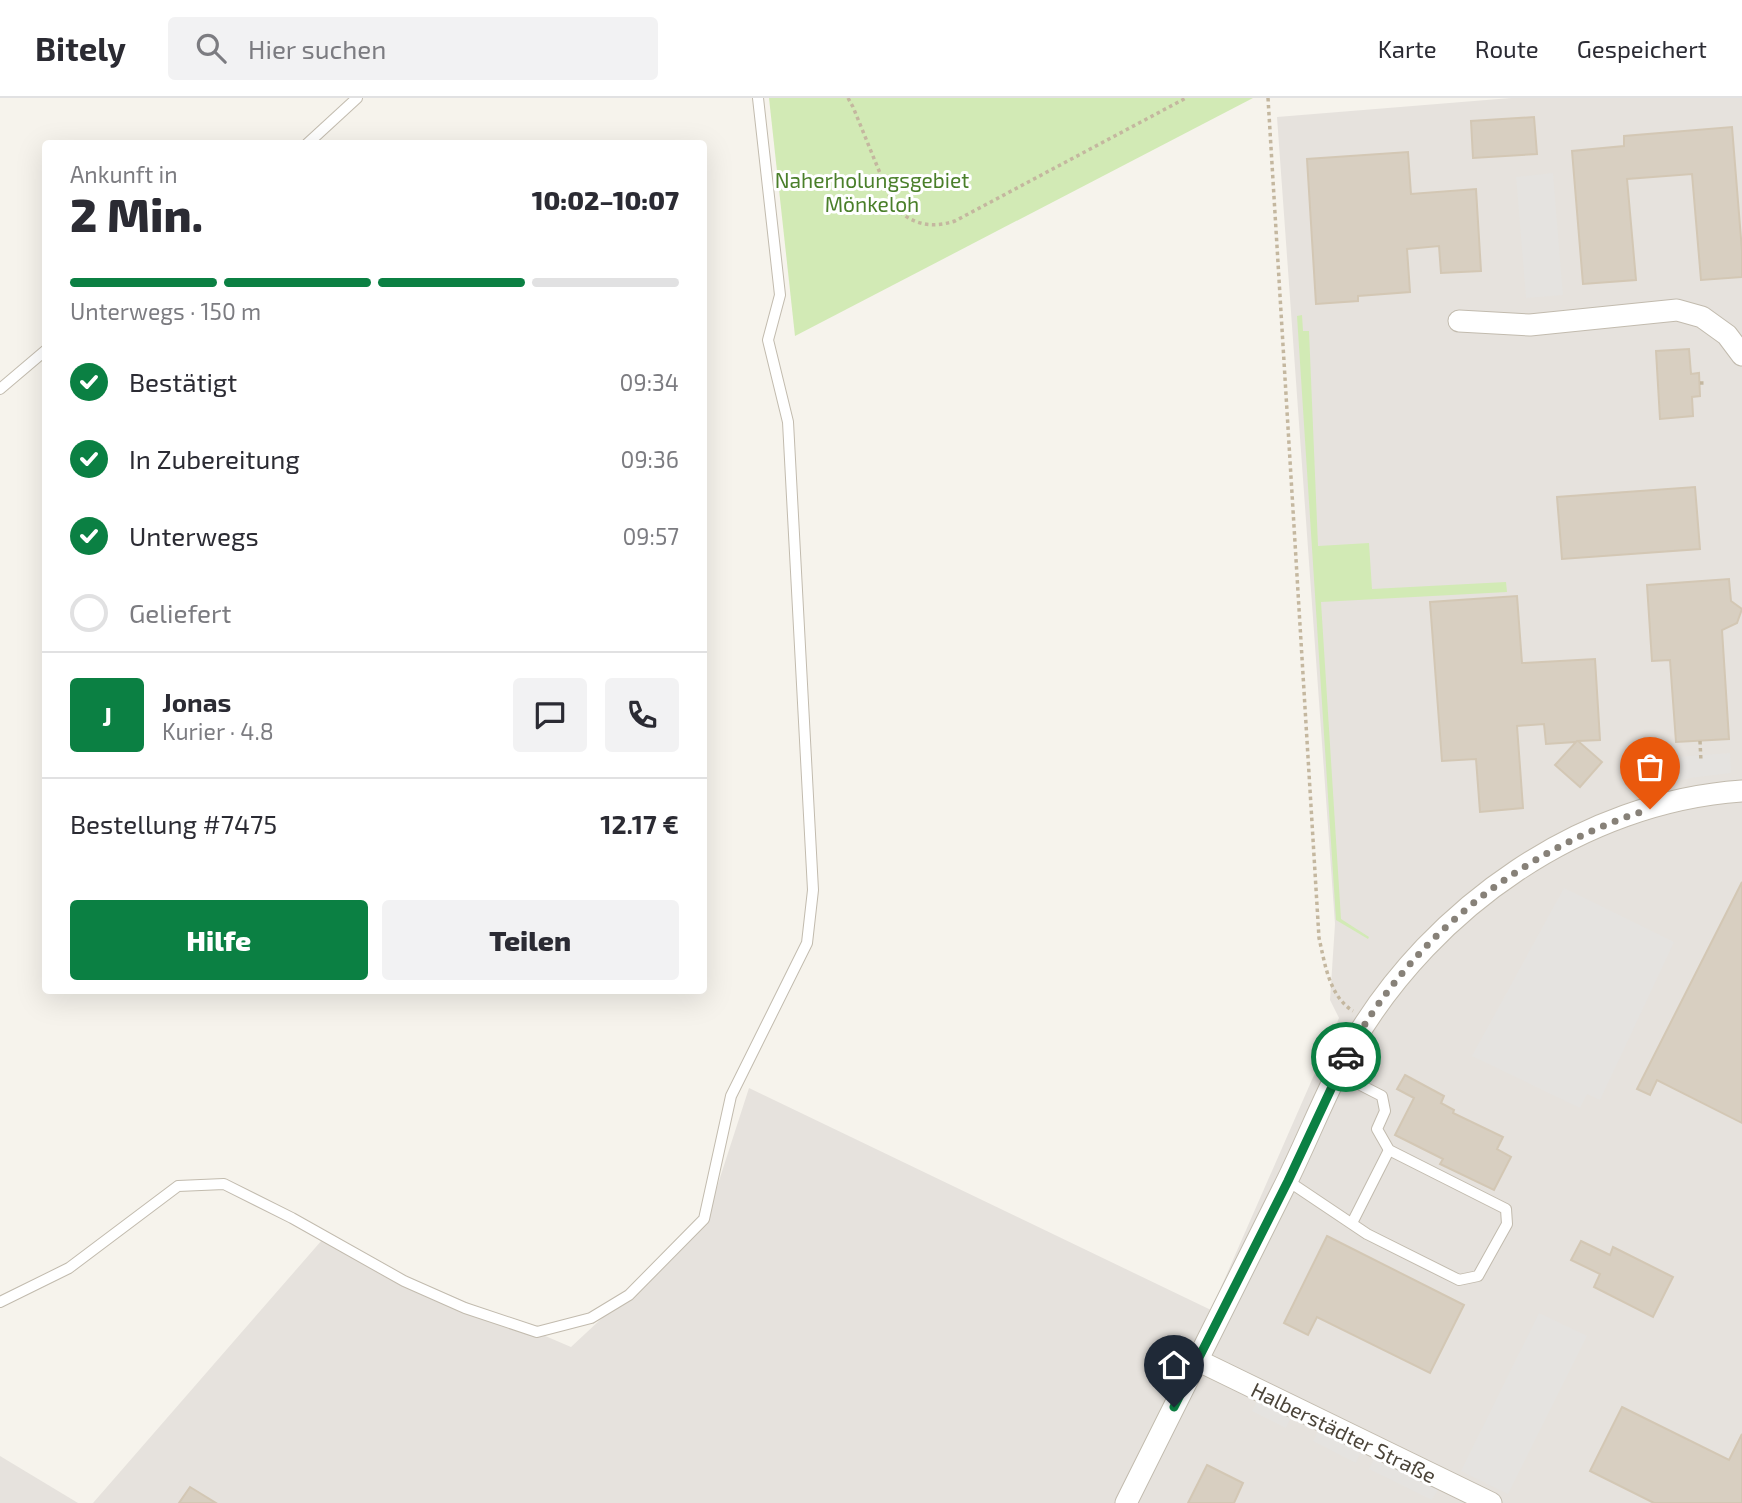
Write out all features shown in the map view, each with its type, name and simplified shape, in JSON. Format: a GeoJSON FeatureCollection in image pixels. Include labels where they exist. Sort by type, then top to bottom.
{"type":"FeatureCollection","features":[{"type":"Feature","properties":{"kind":"street"},"geometry":{"type":"LineString","coordinates":[[1459,321],[1530,325],[1677,310],[1702,317],[1727,335],[1742,355]]}},
{"type":"Feature","properties":{"kind":"street"},"geometry":{"type":"LineString","coordinates":[[1126,1503],[1288,1181],[1337,1073],[1368,1021],[1403,971],[1424,947],[1489,891],[1539,857],[1581,835],[1630,816],[1696,797],[1742,791]]}},
{"type":"Feature","properties":{"kind":"street","name":"Halberstädter Straße"},"geometry":{"type":"LineString","coordinates":[[1197,1360],[1491,1503]]}},
{"type":"Feature","properties":{"kind":"lane"},"geometry":{"type":"LineString","coordinates":[[311,140],[357,98]]}},
{"type":"Feature","properties":{"kind":"lane"},"geometry":{"type":"LineString","coordinates":[[0,1302],[69,1268],[178,1186],[224,1184],[292,1218],[404,1281],[466,1308],[537,1332],[591,1318],[629,1295],[704,1219],[731,1096],[807,943],[813,890],[788,422],[768,340],[780,295],[758,98]]}},
{"type":"Feature","properties":{"kind":"lane"},"geometry":{"type":"LineString","coordinates":[[0,389],[42,353]]}},
{"type":"Feature","properties":{"kind":"lane"},"geometry":{"type":"LineString","coordinates":[[1288,1181],[1367,1234],[1459,1280],[1478,1276],[1507,1224],[1506,1209],[1389,1150],[1377,1129],[1385,1111],[1382,1096],[1337,1073]]}},
{"type":"Feature","properties":{"kind":"lane"},"geometry":{"type":"LineString","coordinates":[[1352,1223],[1389,1150]]}},
{"type":"Feature","properties":{"kind":"path"},"geometry":{"type":"LineString","coordinates":[[848,98],[893,205],[902,215],[919,224],[931,226],[955,220],[1186,98]]}},
{"type":"Feature","properties":{"kind":"path"},"geometry":{"type":"LineString","coordinates":[[1268,98],[1319,938],[1326,971],[1340,1003],[1368,1021]]}},
{"type":"Feature","properties":{"kind":"path"},"geometry":{"type":"LineString","coordinates":[[1700,383],[1706,383]]}},
{"type":"Feature","properties":{"kind":"path"},"geometry":{"type":"LineString","coordinates":[[1700,741],[1701,762]]}},
{"type":"Feature","properties":{"kind":"shaded area"},"geometry":{"type":"Polygon","coordinates":[[[1511,98],[1742,98],[1742,1503],[93,1503],[322,1240],[571,1347],[706,1221],[749,1088],[1211,1310],[1339,1018],[1330,1000],[1335,924],[1277,117],[1511,98]]]}},
{"type":"Feature","properties":{"kind":"shaded area"},"geometry":{"type":"Polygon","coordinates":[[[1553,173],[1563,295],[1526,298],[1516,177],[1553,173]]]}},
{"type":"Feature","properties":{"kind":"shaded area"},"geometry":{"type":"Polygon","coordinates":[[[1730,753],[1731,773],[1652,786],[1651,759],[1730,753]]]}},
{"type":"Feature","properties":{"kind":"shaded area"},"geometry":{"type":"Polygon","coordinates":[[[1564,888],[1674,942],[1600,1100],[1587,1094],[1580,1108],[1472,1056],[1564,888]]]}},
{"type":"Feature","properties":{"kind":"shaded area"},"geometry":{"type":"Polygon","coordinates":[[[1539,1313],[1587,1336],[1508,1494],[1461,1471],[1539,1313]]]}},
{"type":"Feature","properties":{"kind":"shaded area"},"geometry":{"type":"Polygon","coordinates":[[[1258,1399],[1292,1415],[1286,1428],[1252,1411],[1258,1399]]]}},
{"type":"Feature","properties":{"kind":"shaded area"},"geometry":{"type":"Polygon","coordinates":[[[1319,1429],[1362,1450],[1356,1463],[1313,1441],[1319,1429]]]}},
{"type":"Feature","properties":{"kind":"shaded area"},"geometry":{"type":"Polygon","coordinates":[[[0,1456],[78,1503],[0,1503],[0,1456]]]}},
{"type":"Feature","properties":{"kind":"shaded area"},"geometry":{"type":"Polygon","coordinates":[[[1375,1456],[1439,1488],[1432,1500],[1369,1469],[1375,1456]]]}},
{"type":"Feature","properties":{"kind":"green space","name":"Naherholungsgebiet Mönkeloh"},"geometry":{"type":"Polygon","coordinates":[[[769,98],[1253,98],[795,336],[769,98]]]}},
{"type":"Feature","properties":{"kind":"green space"},"geometry":{"type":"Polygon","coordinates":[[[1302,315],[1303,331],[1309,331],[1318,546],[1369,543],[1372,589],[1506,582],[1507,592],[1321,602],[1341,919],[1369,937],[1368,939],[1336,920],[1297,316],[1302,315]]]}},
{"type":"Feature","properties":{"kind":"building"},"geometry":{"type":"Polygon","coordinates":[[[1534,117],[1537,154],[1473,158],[1471,121],[1534,117]]]}},
{"type":"Feature","properties":{"kind":"building"},"geometry":{"type":"Polygon","coordinates":[[[1732,127],[1742,277],[1701,280],[1692,174],[1627,179],[1636,280],[1583,284],[1572,151],[1624,146],[1624,136],[1732,127]]]}},
{"type":"Feature","properties":{"kind":"building"},"geometry":{"type":"Polygon","coordinates":[[[1408,152],[1411,194],[1476,189],[1481,271],[1441,273],[1439,246],[1407,249],[1410,292],[1358,296],[1358,301],[1316,304],[1307,159],[1408,152]]]}},
{"type":"Feature","properties":{"kind":"building"},"geometry":{"type":"Polygon","coordinates":[[[1689,349],[1691,374],[1699,373],[1700,396],[1692,397],[1693,416],[1660,419],[1656,351],[1689,349]]]}},
{"type":"Feature","properties":{"kind":"building"},"geometry":{"type":"Polygon","coordinates":[[[1695,487],[1700,549],[1562,559],[1557,497],[1695,487]]]}},
{"type":"Feature","properties":{"kind":"building"},"geometry":{"type":"Polygon","coordinates":[[[1729,579],[1731,601],[1742,609],[1737,623],[1722,630],[1729,739],[1676,742],[1670,660],[1652,661],[1647,585],[1729,579]]]}},
{"type":"Feature","properties":{"kind":"building"},"geometry":{"type":"Polygon","coordinates":[[[1517,596],[1522,663],[1595,659],[1600,740],[1578,741],[1602,762],[1580,787],[1555,765],[1576,742],[1546,744],[1544,724],[1517,726],[1523,808],[1480,812],[1476,759],[1442,761],[1430,602],[1517,596]]]}},
{"type":"Feature","properties":{"kind":"building"},"geometry":{"type":"Polygon","coordinates":[[[1742,882],[1742,1123],[1657,1080],[1650,1095],[1637,1089],[1742,882]]]}},
{"type":"Feature","properties":{"kind":"building"},"geometry":{"type":"Polygon","coordinates":[[[1405,1075],[1444,1096],[1441,1103],[1454,1110],[1453,1113],[1503,1137],[1497,1149],[1511,1157],[1494,1190],[1440,1164],[1443,1159],[1395,1135],[1414,1098],[1397,1089],[1405,1075]]]}},
{"type":"Feature","properties":{"kind":"building"},"geometry":{"type":"Polygon","coordinates":[[[1327,1236],[1464,1305],[1430,1373],[1317,1317],[1308,1335],[1284,1323],[1327,1236]]]}},
{"type":"Feature","properties":{"kind":"building"},"geometry":{"type":"Polygon","coordinates":[[[1581,1241],[1610,1255],[1613,1247],[1673,1277],[1653,1317],[1594,1287],[1600,1274],[1571,1260],[1581,1241]]]}},
{"type":"Feature","properties":{"kind":"building"},"geometry":{"type":"Polygon","coordinates":[[[1622,1407],[1729,1460],[1742,1434],[1742,1503],[1654,1503],[1590,1471],[1622,1407]]]}},
{"type":"Feature","properties":{"kind":"building"},"geometry":{"type":"Polygon","coordinates":[[[1207,1465],[1243,1483],[1234,1503],[1188,1503],[1207,1465]]]}},
{"type":"Feature","properties":{"kind":"building"},"geometry":{"type":"Polygon","coordinates":[[[190,1487],[216,1503],[179,1503],[190,1487]]]}},
{"type":"Feature","properties":{"kind":"way so far"},"geometry":{"type":"LineString","coordinates":[[1346,1057],[1403,971],[1424,947],[1489,891],[1539,857],[1571,840],[1650,809]]}},
{"type":"Feature","properties":{"kind":"route"},"geometry":{"type":"LineString","coordinates":[[1174,1407],[1288,1181],[1346,1057]]}}]}
